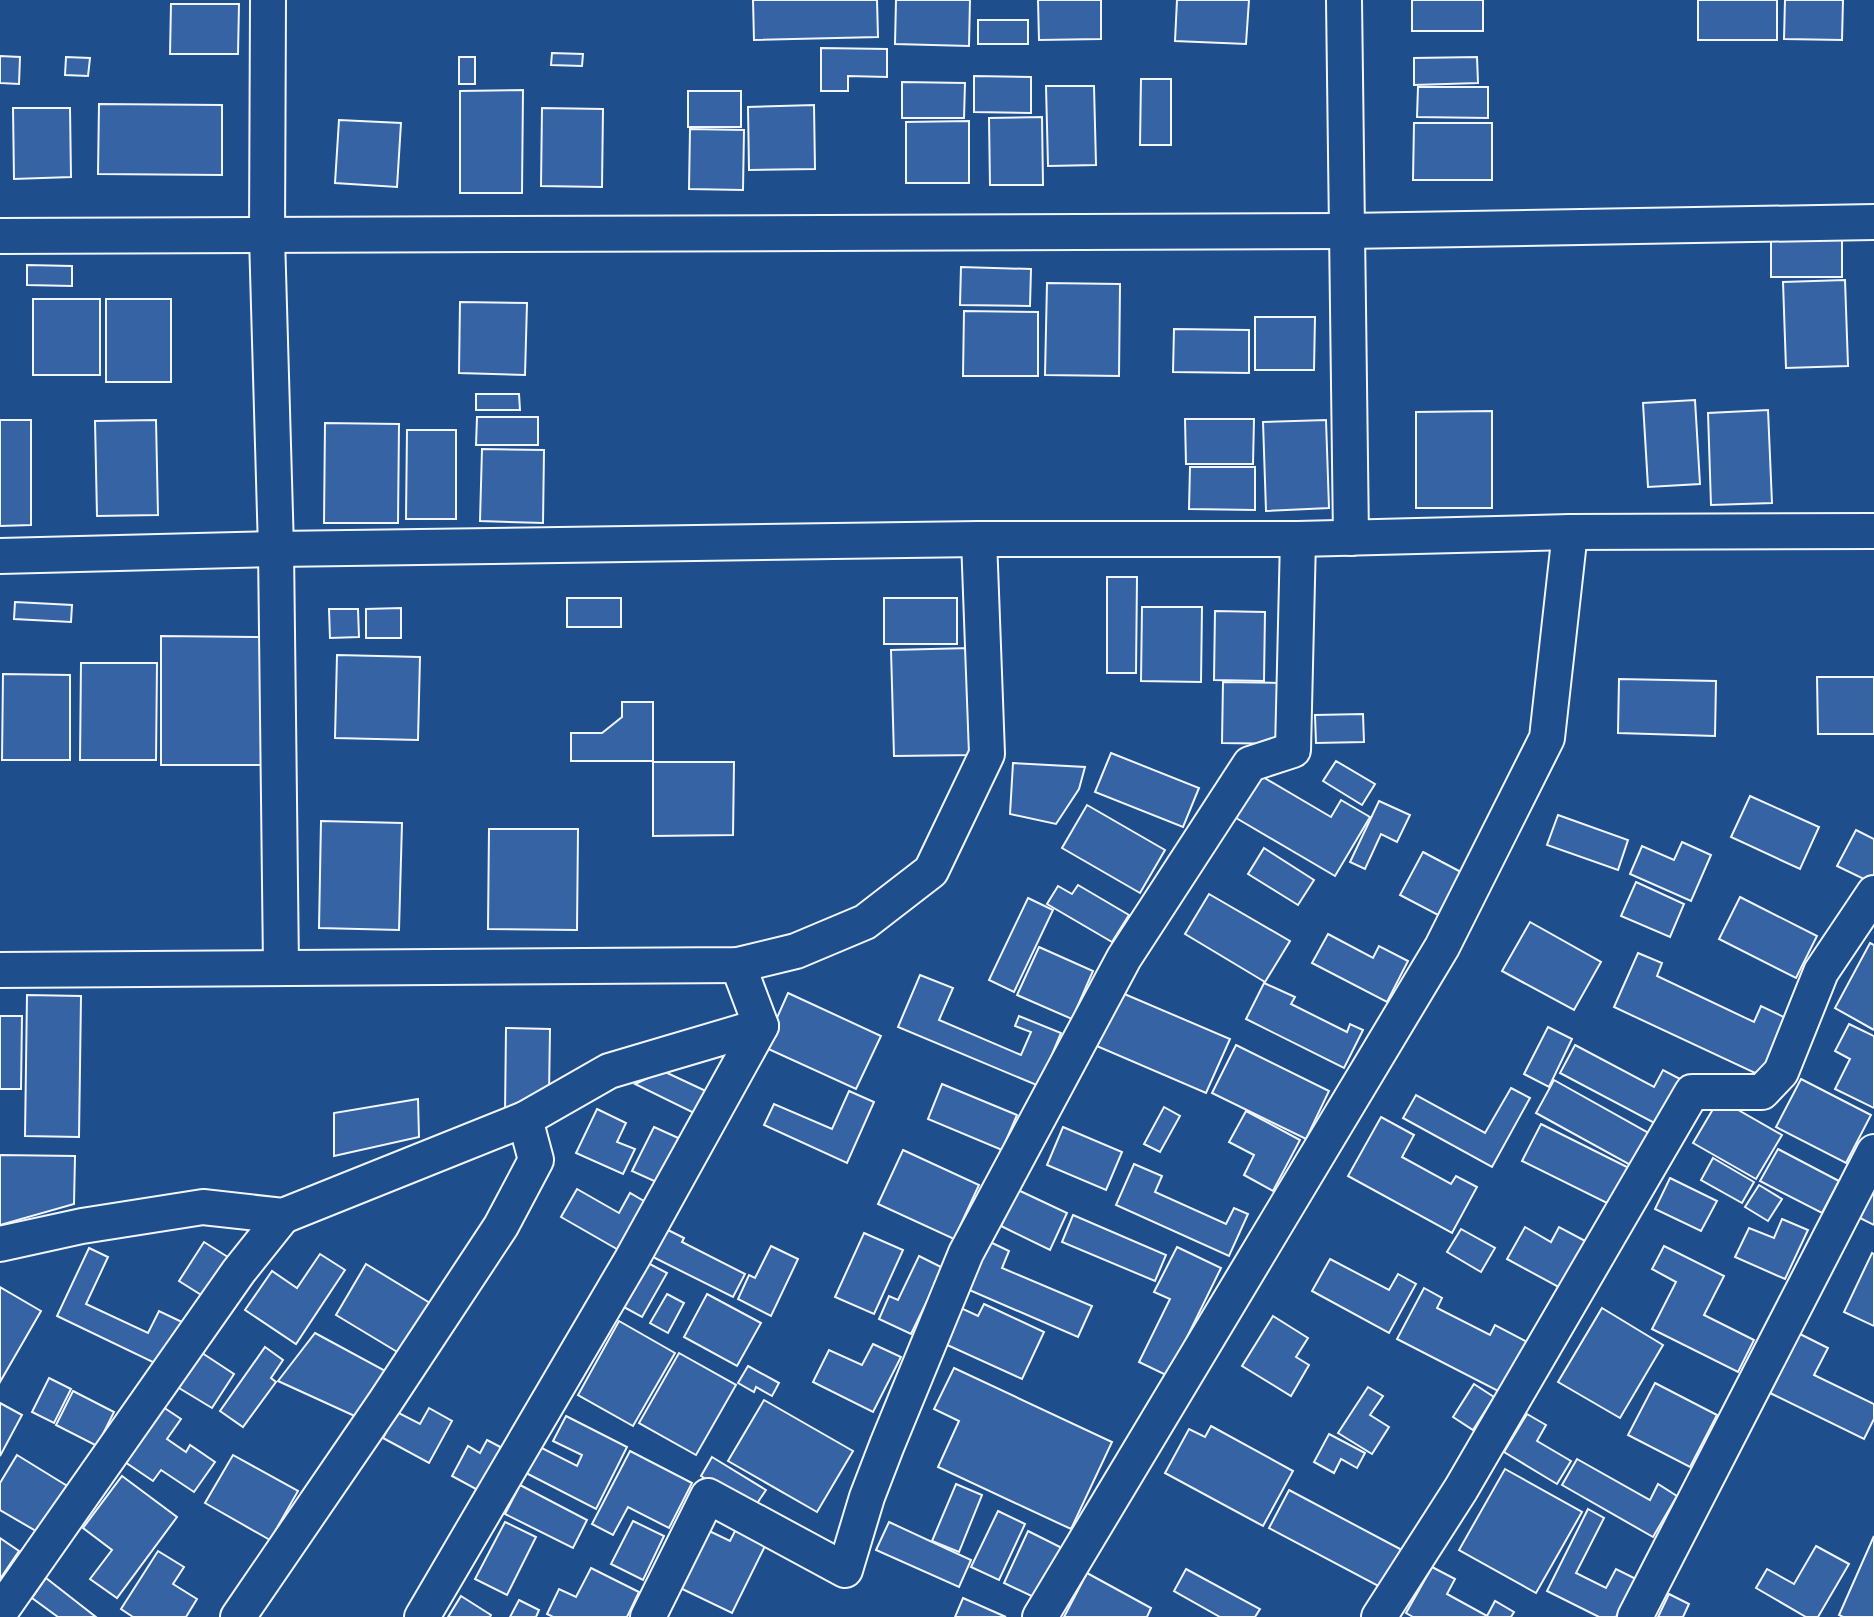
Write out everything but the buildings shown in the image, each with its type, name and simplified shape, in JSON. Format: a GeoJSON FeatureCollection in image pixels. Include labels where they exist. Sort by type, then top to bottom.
{"type":"FeatureCollection","features":[{"type":"Feature","properties":{"kind":"street"},"geometry":{"type":"LineString","coordinates":[[268,0],[267,237],[276,549],[281,967]]}},
{"type":"Feature","properties":{"kind":"street"},"geometry":{"type":"LineString","coordinates":[[1344,0],[1351,538]]}},
{"type":"Feature","properties":{"kind":"street"},"geometry":{"type":"LineString","coordinates":[[0,236],[1346,231],[1874,222]]}},
{"type":"Feature","properties":{"kind":"street"},"geometry":{"type":"LineString","coordinates":[[0,556],[979,539],[1298,539],[1570,532],[1874,531]]}},
{"type":"Feature","properties":{"kind":"street"},"geometry":{"type":"LineString","coordinates":[[1040,1617],[1442,947],[1547,738],[1570,532]]}},
{"type":"Feature","properties":{"kind":"street"},"geometry":{"type":"LineString","coordinates":[[0,970],[738,965],[796,951],[865,922],[931,871],[987,754],[979,539]]}},
{"type":"Feature","properties":{"kind":"street"},"geometry":{"type":"LineString","coordinates":[[648,1617],[708,1496],[845,1570],[882,1458],[966,1253],[1124,958],[1250,764],[1293,750],[1298,539]]}},
{"type":"Feature","properties":{"kind":"street"},"geometry":{"type":"LineString","coordinates":[[1379,1617],[1461,1489],[1692,1092],[1762,1092],[1781,1072],[1821,972],[1874,893]]}},
{"type":"Feature","properties":{"kind":"street"},"geometry":{"type":"LineString","coordinates":[[422,1617],[632,1259],[761,1026],[738,965]]}},
{"type":"Feature","properties":{"kind":"street"},"geometry":{"type":"LineString","coordinates":[[0,1244],[82,1226],[203,1207],[283,1216],[525,1119],[609,1071],[761,1026]]}},
{"type":"Feature","properties":{"kind":"street"},"geometry":{"type":"LineString","coordinates":[[238,1617],[501,1226],[536,1160],[525,1119]]}},
{"type":"Feature","properties":{"kind":"street"},"geometry":{"type":"LineString","coordinates":[[1635,1617],[1874,1152]]}},
{"type":"Feature","properties":{"kind":"street"},"geometry":{"type":"LineString","coordinates":[[0,1612],[239,1271],[283,1216]]}}]}
